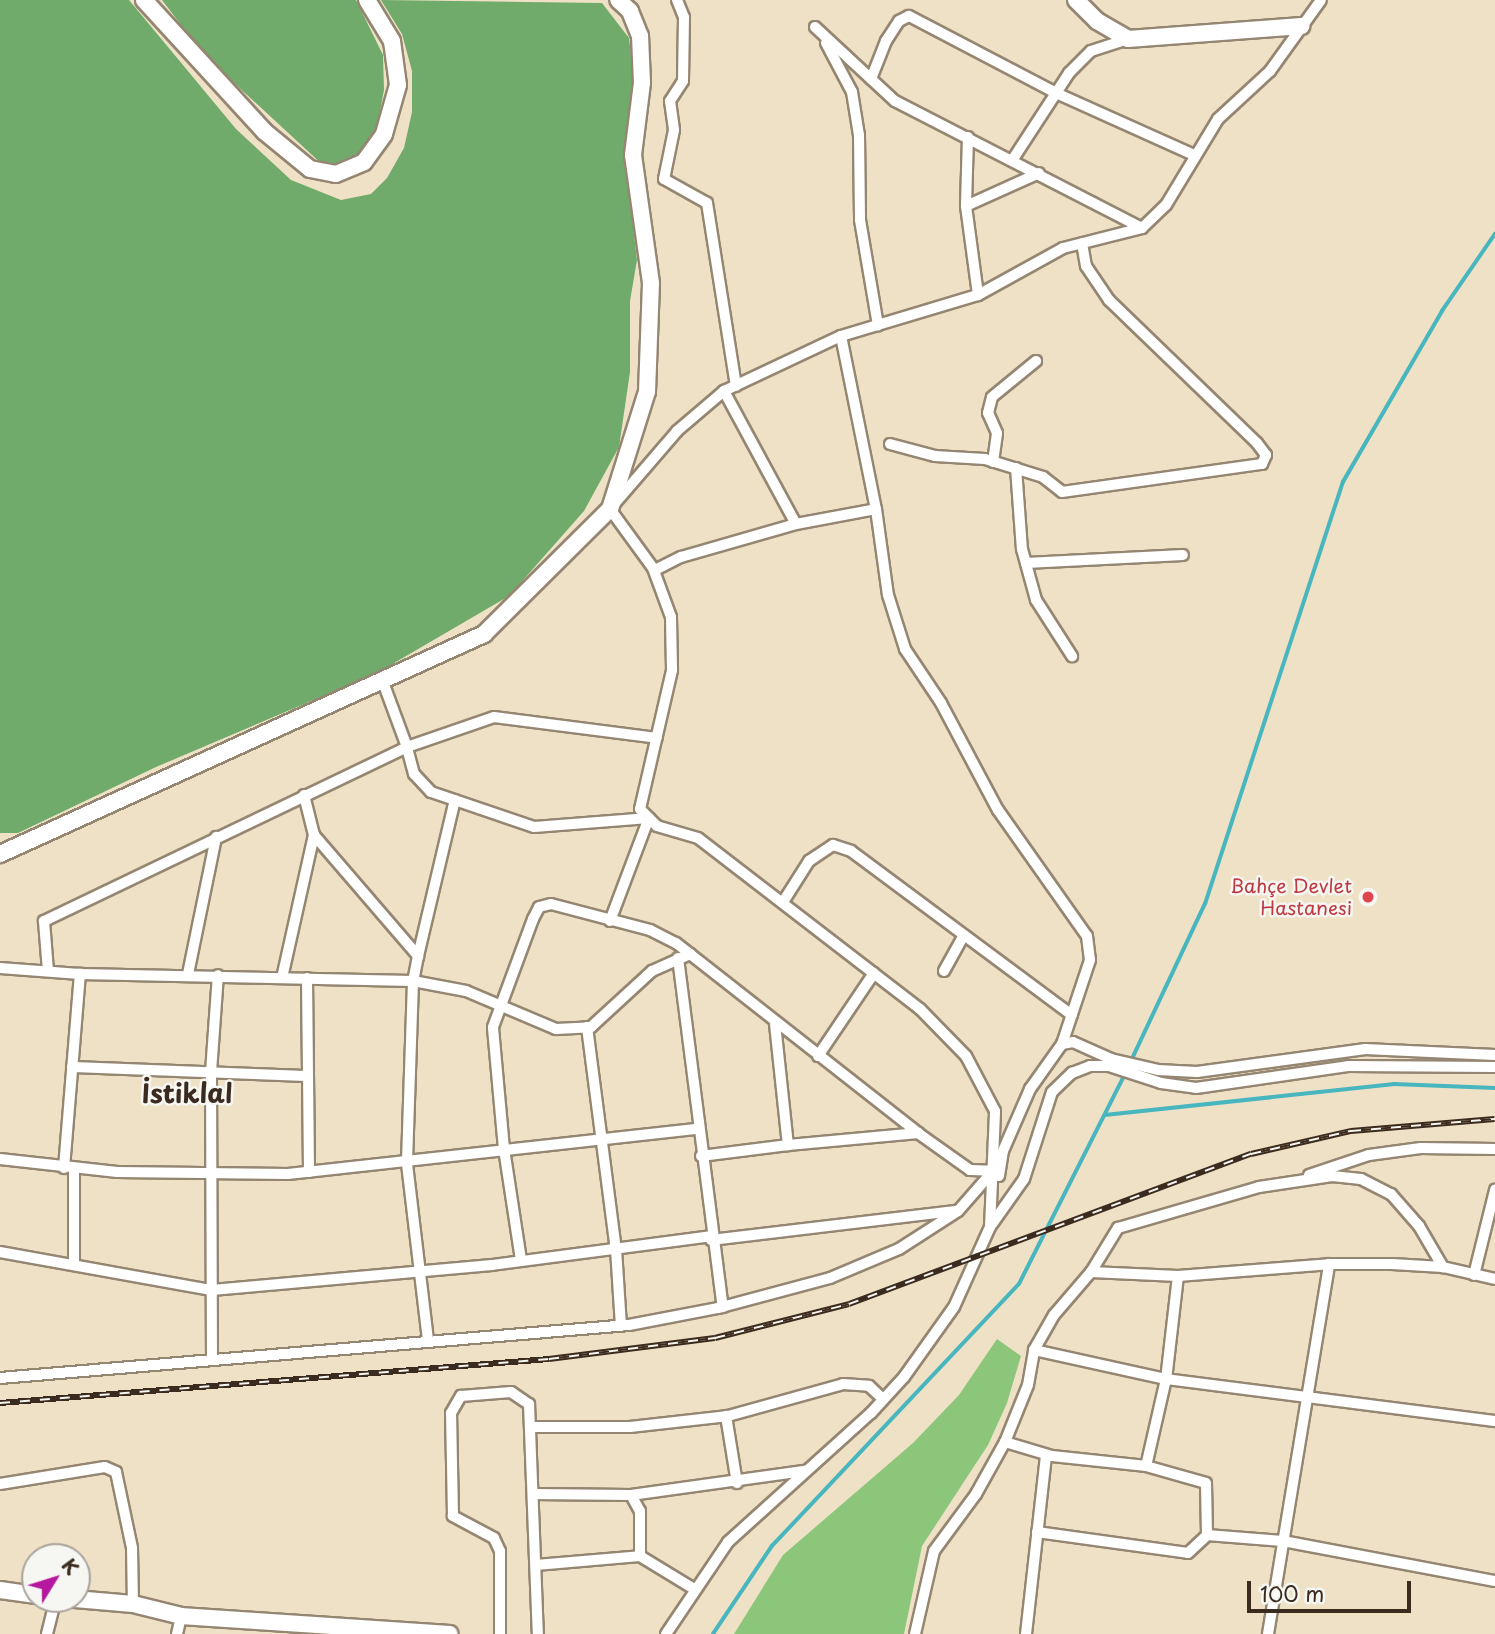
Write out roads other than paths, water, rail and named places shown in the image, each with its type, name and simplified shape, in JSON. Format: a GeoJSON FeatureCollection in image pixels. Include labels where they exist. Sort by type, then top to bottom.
{"type":"FeatureCollection","features":[{"type":"Feature","properties":{"kind":"street"},"geometry":{"type":"LineString","coordinates":[[144,0],[265,132],[310,169],[335,174],[364,162],[384,134],[398,85],[392,41],[367,0]]}},
{"type":"Feature","properties":{"kind":"street"},"geometry":{"type":"LineString","coordinates":[[677,0],[684,17],[684,80],[670,101],[674,130],[664,179],[706,202],[736,386]]}},
{"type":"Feature","properties":{"kind":"street"},"geometry":{"type":"LineString","coordinates":[[1076,0],[1097,21],[1128,38]]}},
{"type":"Feature","properties":{"kind":"street"},"geometry":{"type":"LineString","coordinates":[[0,854],[484,634],[594,530],[677,431],[724,391],[841,337],[978,295],[1063,248],[1142,228],[1167,205],[1194,155],[1218,119],[1270,71],[1321,0]]}},
{"type":"Feature","properties":{"kind":"street"},"geometry":{"type":"LineString","coordinates":[[610,509],[647,392],[651,283],[644,215],[635,176],[642,83],[640,36],[624,4]]}},
{"type":"Feature","properties":{"kind":"street"},"geometry":{"type":"LineString","coordinates":[[871,79],[887,41],[900,21],[909,16],[1056,93],[1194,155]]}},
{"type":"Feature","properties":{"kind":"street"},"geometry":{"type":"LineString","coordinates":[[1013,159],[1056,93],[1091,51],[1128,38],[1302,26]]}},
{"type":"Feature","properties":{"kind":"street"},"geometry":{"type":"LineString","coordinates":[[878,325],[860,220],[859,135],[852,92],[839,62],[815,27],[895,102],[1013,159],[1142,228]]}},
{"type":"Feature","properties":{"kind":"street"},"geometry":{"type":"LineString","coordinates":[[968,137],[966,206],[978,295]]}},
{"type":"Feature","properties":{"kind":"street"},"geometry":{"type":"LineString","coordinates":[[966,206],[1040,173]]}},
{"type":"Feature","properties":{"kind":"street"},"geometry":{"type":"LineString","coordinates":[[890,444],[935,456],[993,462],[1016,468],[1043,477],[1062,492],[1256,466],[1265,460],[1257,443],[1109,300],[1086,266],[1082,243]]}},
{"type":"Feature","properties":{"kind":"street"},"geometry":{"type":"LineString","coordinates":[[841,337],[876,509],[888,595],[905,649],[941,704],[998,810],[1087,936],[1090,960],[1062,1044],[1030,1089],[1003,1151],[990,1227]]}},
{"type":"Feature","properties":{"kind":"street"},"geometry":{"type":"LineString","coordinates":[[993,462],[997,433],[988,413],[992,397],[1036,361]]}},
{"type":"Feature","properties":{"kind":"street"},"geometry":{"type":"LineString","coordinates":[[724,391],[796,524]]}},
{"type":"Feature","properties":{"kind":"street"},"geometry":{"type":"LineString","coordinates":[[1016,468],[1026,563],[1036,600],[1072,656]]}},
{"type":"Feature","properties":{"kind":"street"},"geometry":{"type":"LineString","coordinates":[[610,509],[655,570],[671,617],[671,670],[640,809],[657,826],[698,838],[783,902],[920,1010],[966,1056],[995,1111],[990,1227]]}},
{"type":"Feature","properties":{"kind":"street"},"geometry":{"type":"LineString","coordinates":[[655,570],[681,557],[796,524],[876,509]]}},
{"type":"Feature","properties":{"kind":"street"},"geometry":{"type":"LineString","coordinates":[[1026,563],[1183,555]]}},
{"type":"Feature","properties":{"kind":"street"},"geometry":{"type":"LineString","coordinates":[[383,682],[414,774],[431,792],[534,827],[649,818]]}},
{"type":"Feature","properties":{"kind":"street"},"geometry":{"type":"LineString","coordinates":[[48,971],[44,921],[407,747],[494,717],[657,738]]}},
{"type":"Feature","properties":{"kind":"street"},"geometry":{"type":"LineString","coordinates":[[304,795],[314,835],[418,956]]}},
{"type":"Feature","properties":{"kind":"street"},"geometry":{"type":"LineString","coordinates":[[428,1341],[407,1164],[413,981],[455,800]]}},
{"type":"Feature","properties":{"kind":"street"},"geometry":{"type":"LineString","coordinates":[[610,921],[649,818]]}},
{"type":"Feature","properties":{"kind":"street"},"geometry":{"type":"LineString","coordinates":[[282,978],[314,835]]}},
{"type":"Feature","properties":{"kind":"street"},"geometry":{"type":"LineString","coordinates":[[188,974],[216,837]]}},
{"type":"Feature","properties":{"kind":"street"},"geometry":{"type":"LineString","coordinates":[[783,902],[809,861],[833,845],[851,851],[963,937],[1072,1014]]}},
{"type":"Feature","properties":{"kind":"street"},"geometry":{"type":"LineString","coordinates":[[521,1260],[504,1149],[493,1027],[498,1007],[540,907],[551,904],[650,930],[690,954],[775,1024],[918,1133],[970,1170],[993,1171]]}},
{"type":"Feature","properties":{"kind":"street"},"geometry":{"type":"LineString","coordinates":[[944,971],[963,937]]}},
{"type":"Feature","properties":{"kind":"street"},"geometry":{"type":"LineString","coordinates":[[0,968],[80,974],[188,974],[413,981],[466,991],[498,1007],[556,1029],[587,1027],[606,1018],[652,971],[690,954]]}},
{"type":"Feature","properties":{"kind":"street"},"geometry":{"type":"LineString","coordinates":[[678,958],[711,1238],[723,1307]]}},
{"type":"Feature","properties":{"kind":"street"},"geometry":{"type":"LineString","coordinates":[[818,1056],[874,973]]}},
{"type":"Feature","properties":{"kind":"street"},"geometry":{"type":"LineString","coordinates":[[74,1263],[69,1168],[72,1067],[80,974]]}},
{"type":"Feature","properties":{"kind":"street"},"geometry":{"type":"LineString","coordinates":[[212,1360],[211,1072],[218,975]]}},
{"type":"Feature","properties":{"kind":"street"},"geometry":{"type":"LineString","coordinates":[[307,978],[309,1172]]}},
{"type":"Feature","properties":{"kind":"street"},"geometry":{"type":"LineString","coordinates":[[775,1024],[788,1144]]}},
{"type":"Feature","properties":{"kind":"street"},"geometry":{"type":"LineString","coordinates":[[587,1027],[616,1249],[621,1326]]}},
{"type":"Feature","properties":{"kind":"street"},"geometry":{"type":"LineString","coordinates":[[1062,1044],[1073,1042],[1112,1063],[1196,1088],[1349,1066],[1495,1067]]}},
{"type":"Feature","properties":{"kind":"street"},"geometry":{"type":"LineString","coordinates":[[1154,1075],[1197,1072],[1365,1049],[1495,1055]]}},
{"type":"Feature","properties":{"kind":"street"},"geometry":{"type":"LineString","coordinates":[[666,1634],[728,1542],[883,1399],[954,1307],[990,1227],[1024,1179],[1052,1092],[1072,1073],[1090,1066],[1112,1063]]}},
{"type":"Feature","properties":{"kind":"street"},"geometry":{"type":"LineString","coordinates":[[72,1067],[307,1076]]}},
{"type":"Feature","properties":{"kind":"street"},"geometry":{"type":"LineString","coordinates":[[0,1159],[69,1168],[213,1174],[309,1172],[407,1164],[504,1149],[698,1129]]}},
{"type":"Feature","properties":{"kind":"street"},"geometry":{"type":"LineString","coordinates":[[701,1156],[788,1144],[918,1133]]}},
{"type":"Feature","properties":{"kind":"street"},"geometry":{"type":"LineString","coordinates":[[915,1634],[934,1551],[976,1494],[1005,1442],[1028,1385],[1034,1350],[1054,1315],[1091,1272],[1118,1228],[1289,1182],[1369,1155],[1421,1148],[1495,1149]]}},
{"type":"Feature","properties":{"kind":"street"},"geometry":{"type":"LineString","coordinates":[[0,1378],[621,1326],[723,1307],[830,1278],[899,1249],[958,1211],[993,1171]]}},
{"type":"Feature","properties":{"kind":"street"},"geometry":{"type":"LineString","coordinates":[[1289,1182],[1332,1176],[1361,1179],[1391,1194],[1419,1226],[1443,1267]]}},
{"type":"Feature","properties":{"kind":"street"},"geometry":{"type":"LineString","coordinates":[[1474,1275],[1495,1190]]}},
{"type":"Feature","properties":{"kind":"street"},"geometry":{"type":"LineString","coordinates":[[0,1252],[74,1263],[212,1290],[359,1274],[420,1272],[958,1211]]}},
{"type":"Feature","properties":{"kind":"street"},"geometry":{"type":"LineString","coordinates":[[1091,1272],[1178,1276],[1329,1264],[1443,1267],[1495,1279]]}},
{"type":"Feature","properties":{"kind":"street"},"geometry":{"type":"LineString","coordinates":[[1268,1634],[1329,1264]]}},
{"type":"Feature","properties":{"kind":"street"},"geometry":{"type":"LineString","coordinates":[[1146,1466],[1166,1379],[1178,1276]]}},
{"type":"Feature","properties":{"kind":"street"},"geometry":{"type":"LineString","coordinates":[[1034,1350],[1166,1379],[1308,1395],[1495,1421]]}},
{"type":"Feature","properties":{"kind":"street"},"geometry":{"type":"LineString","coordinates":[[531,1427],[630,1427],[726,1416],[844,1384],[869,1386],[883,1399]]}},
{"type":"Feature","properties":{"kind":"street"},"geometry":{"type":"LineString","coordinates":[[500,1634],[500,1551],[494,1538],[453,1516],[452,1407],[461,1396],[472,1394],[519,1394],[529,1404],[538,1634]]}},
{"type":"Feature","properties":{"kind":"street"},"geometry":{"type":"LineString","coordinates":[[726,1416],[737,1483]]}},
{"type":"Feature","properties":{"kind":"street"},"geometry":{"type":"LineString","coordinates":[[1005,1442],[1046,1455],[1146,1466],[1206,1483],[1208,1535]]}},
{"type":"Feature","properties":{"kind":"street"},"geometry":{"type":"LineString","coordinates":[[1026,1634],[1046,1455]]}},
{"type":"Feature","properties":{"kind":"street"},"geometry":{"type":"LineString","coordinates":[[0,1484],[105,1467],[116,1472],[132,1548],[133,1604]]}},
{"type":"Feature","properties":{"kind":"street"},"geometry":{"type":"LineString","coordinates":[[533,1494],[631,1495],[737,1483],[807,1470]]}},
{"type":"Feature","properties":{"kind":"street"},"geometry":{"type":"LineString","coordinates":[[631,1495],[640,1511],[639,1556]]}},
{"type":"Feature","properties":{"kind":"street"},"geometry":{"type":"LineString","coordinates":[[1037,1532],[1188,1553],[1208,1535],[1283,1541],[1495,1581]]}},
{"type":"Feature","properties":{"kind":"street"},"geometry":{"type":"LineString","coordinates":[[537,1565],[639,1556],[694,1589]]}},
{"type":"Feature","properties":{"kind":"street"},"geometry":{"type":"LineString","coordinates":[[0,1590],[21,1593]]}},
{"type":"Feature","properties":{"kind":"street"},"geometry":{"type":"LineString","coordinates":[[91,1600],[133,1604],[181,1616],[449,1634]]}},
{"type":"Feature","properties":{"kind":"street"},"geometry":{"type":"LineString","coordinates":[[47,1634],[52,1613]]}},
{"type":"Feature","properties":{"kind":"street"},"geometry":{"type":"LineString","coordinates":[[177,1634],[181,1616]]}},
{"type":"Feature","properties":{"kind":"waterway"},"geometry":{"type":"LineString","coordinates":[[1131,1061],[1205,904],[1343,482],[1442,311],[1495,234]]}},
{"type":"Feature","properties":{"kind":"waterway"},"geometry":{"type":"LineString","coordinates":[[713,1634],[772,1546],[1019,1284],[1125,1074]]}},
{"type":"Feature","properties":{"kind":"waterway"},"geometry":{"type":"LineString","coordinates":[[1105,1115],[1394,1084],[1495,1088]]}},
{"type":"Feature","properties":{"kind":"railway"},"geometry":{"type":"LineString","coordinates":[[0,1403],[549,1359],[715,1338],[849,1304],[1251,1154],[1351,1131],[1495,1119]]}},
{"type":"Feature","properties":{"kind":"place","name":"Bahçe Devlet Hastanesi"},"geometry":{"type":"Point","coordinates":[1368,897]}},
{"type":"Feature","properties":{"kind":"district","name":"İstiklal"},"geometry":{"type":"Point","coordinates":[187,1093]}}]}
